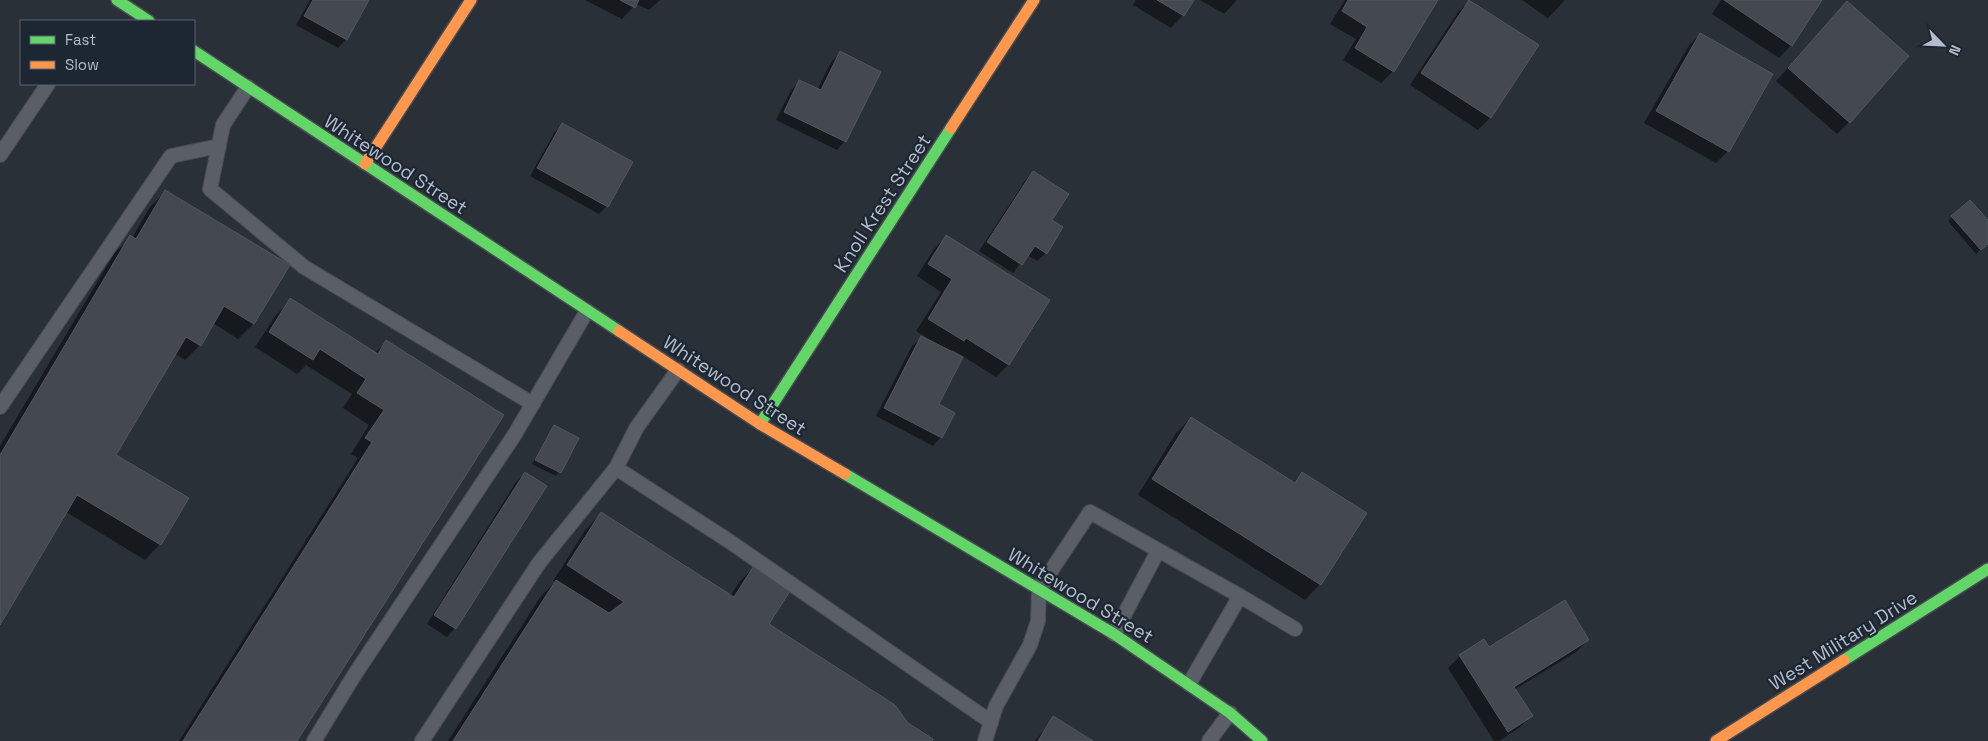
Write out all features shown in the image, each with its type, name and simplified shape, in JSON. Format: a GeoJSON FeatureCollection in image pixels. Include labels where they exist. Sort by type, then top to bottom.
{"type":"FeatureCollection","features":[{"type":"Feature","properties":{"kind":"street"},"geometry":{"type":"LineString","coordinates":[[117,0],[147,20]]}},
{"type":"Feature","properties":{"kind":"street"},"geometry":{"type":"LineString","coordinates":[[365,164],[471,0]]}},
{"type":"Feature","properties":{"kind":"street","name":"Knoll Krest Street"},"geometry":{"type":"LineString","coordinates":[[760,424],[1034,0]]}},
{"type":"Feature","properties":{"kind":"street","name":"Whitewood Street"},"geometry":{"type":"LineString","coordinates":[[195,52],[760,424],[1114,634],[1230,713],[1262,741]]}},
{"type":"Feature","properties":{"kind":"street","name":"West Military Drive"},"geometry":{"type":"LineString","coordinates":[[1716,741],[1988,569]]}},
{"type":"Feature","properties":{"kind":"lane"},"geometry":{"type":"LineString","coordinates":[[0,155],[47,85]]}},
{"type":"Feature","properties":{"kind":"lane"},"geometry":{"type":"LineString","coordinates":[[248,87],[223,126],[210,189],[304,267],[533,404]]}},
{"type":"Feature","properties":{"kind":"lane"},"geometry":{"type":"LineString","coordinates":[[0,407],[171,156],[219,146]]}},
{"type":"Feature","properties":{"kind":"lane"},"geometry":{"type":"LineString","coordinates":[[314,741],[533,404],[587,311]]}},
{"type":"Feature","properties":{"kind":"lane"},"geometry":{"type":"LineString","coordinates":[[422,741],[538,563],[616,468],[637,427],[678,370]]}},
{"type":"Feature","properties":{"kind":"lane"},"geometry":{"type":"LineString","coordinates":[[616,468],[729,541],[992,722]]}},
{"type":"Feature","properties":{"kind":"lane"},"geometry":{"type":"LineString","coordinates":[[986,741],[996,706],[1030,645],[1038,621],[1038,589],[1090,512],[1295,629]]}},
{"type":"Feature","properties":{"kind":"lane"},"geometry":{"type":"LineString","coordinates":[[1114,634],[1158,551]]}},
{"type":"Feature","properties":{"kind":"lane"},"geometry":{"type":"LineString","coordinates":[[1189,684],[1240,596]]}},
{"type":"Feature","properties":{"kind":"lane"},"geometry":{"type":"LineString","coordinates":[[1209,741],[1230,713]]}},
{"type":"Feature","properties":{"kind":"building"},"geometry":{"type":"Polygon","coordinates":[[[313,0],[369,0],[347,40],[304,16],[313,0]]]}},
{"type":"Feature","properties":{"kind":"building"},"geometry":{"type":"Polygon","coordinates":[[[620,0],[639,0],[635,8],[620,0]]]}},
{"type":"Feature","properties":{"kind":"building"},"geometry":{"type":"Polygon","coordinates":[[[1157,0],[1194,0],[1184,16],[1157,0]]]}},
{"type":"Feature","properties":{"kind":"building"},"geometry":{"type":"Polygon","coordinates":[[[1348,0],[1438,0],[1394,72],[1355,48],[1367,27],[1342,11],[1348,0]]]}},
{"type":"Feature","properties":{"kind":"building"},"geometry":{"type":"Polygon","coordinates":[[[1469,0],[1539,45],[1491,118],[1421,73],[1469,0]]]}},
{"type":"Feature","properties":{"kind":"building"},"geometry":{"type":"Polygon","coordinates":[[[1724,0],[1822,0],[1792,46],[1724,0]]]}},
{"type":"Feature","properties":{"kind":"building"},"geometry":{"type":"Polygon","coordinates":[[[1847,1],[1909,56],[1850,123],[1788,68],[1847,1]]]}},
{"type":"Feature","properties":{"kind":"building"},"geometry":{"type":"Polygon","coordinates":[[[1700,33],[1773,74],[1729,152],[1656,111],[1700,33]]]}},
{"type":"Feature","properties":{"kind":"building"},"geometry":{"type":"Polygon","coordinates":[[[840,51],[881,72],[846,142],[784,112],[799,80],[821,90],[840,51]]]}},
{"type":"Feature","properties":{"kind":"building"},"geometry":{"type":"Polygon","coordinates":[[[562,123],[633,162],[608,207],[537,168],[562,123]]]}},
{"type":"Feature","properties":{"kind":"building"},"geometry":{"type":"Polygon","coordinates":[[[1033,171],[1069,194],[1052,220],[1063,227],[1047,254],[1035,246],[1022,265],[987,242],[1033,171]]]}},
{"type":"Feature","properties":{"kind":"building"},"geometry":{"type":"Polygon","coordinates":[[[165,190],[290,265],[254,324],[224,306],[201,346],[186,337],[116,455],[189,498],[161,545],[77,495],[0,625],[0,455],[130,235],[136,239],[165,190]]]}},
{"type":"Feature","properties":{"kind":"building"},"geometry":{"type":"Polygon","coordinates":[[[1970,200],[1988,220],[1988,244],[1981,250],[1951,216],[1970,200]]]}},
{"type":"Feature","properties":{"kind":"building"},"geometry":{"type":"Polygon","coordinates":[[[946,235],[1050,300],[1009,365],[966,338],[964,341],[928,319],[952,279],[928,264],[946,235]]]}},
{"type":"Feature","properties":{"kind":"building"},"geometry":{"type":"Polygon","coordinates":[[[290,298],[378,354],[386,340],[504,415],[297,741],[183,741],[372,442],[365,438],[384,410],[357,393],[366,379],[320,349],[313,360],[269,332],[290,298]]]}},
{"type":"Feature","properties":{"kind":"building"},"geometry":{"type":"Polygon","coordinates":[[[921,336],[963,357],[939,404],[955,413],[942,438],[884,408],[921,336]]]}},
{"type":"Feature","properties":{"kind":"building"},"geometry":{"type":"Polygon","coordinates":[[[1191,417],[1295,483],[1302,472],[1367,513],[1321,585],[1152,479],[1191,417]]]}},
{"type":"Feature","properties":{"kind":"building"},"geometry":{"type":"Polygon","coordinates":[[[554,425],[579,438],[561,473],[535,460],[554,425]]]}},
{"type":"Feature","properties":{"kind":"building"},"geometry":{"type":"Polygon","coordinates":[[[525,472],[547,486],[456,629],[434,615],[525,472]]]}},
{"type":"Feature","properties":{"kind":"building"},"geometry":{"type":"Polygon","coordinates":[[[601,512],[734,597],[755,564],[792,588],[769,624],[895,705],[908,723],[933,739],[932,741],[453,741],[556,580],[609,613],[624,602],[567,565],[601,512]]]}},
{"type":"Feature","properties":{"kind":"building"},"geometry":{"type":"Polygon","coordinates":[[[1565,600],[1589,640],[1514,687],[1533,716],[1508,732],[1459,655],[1484,639],[1489,647],[1565,600]]]}},
{"type":"Feature","properties":{"kind":"building"},"geometry":{"type":"Polygon","coordinates":[[[1053,716],[1093,741],[1038,741],[1053,716]]]}},
{"type":"Feature","properties":{"kind":"traffic: fast"},"geometry":{"type":"LineString","coordinates":[[117,0],[147,20]]}},
{"type":"Feature","properties":{"kind":"traffic: fast"},"geometry":{"type":"LineString","coordinates":[[195,52],[619,331]]}},
{"type":"Feature","properties":{"kind":"traffic: fast"},"geometry":{"type":"LineString","coordinates":[[760,424],[951,128]]}},
{"type":"Feature","properties":{"kind":"traffic: fast"},"geometry":{"type":"LineString","coordinates":[[845,474],[1114,634],[1230,713],[1262,741]]}},
{"type":"Feature","properties":{"kind":"traffic: fast"},"geometry":{"type":"LineString","coordinates":[[1844,660],[1988,569]]}},
{"type":"Feature","properties":{"kind":"traffic: slow"},"geometry":{"type":"LineString","coordinates":[[365,164],[471,0]]}},
{"type":"Feature","properties":{"kind":"traffic: slow"},"geometry":{"type":"LineString","coordinates":[[951,128],[1034,0]]}},
{"type":"Feature","properties":{"kind":"traffic: slow"},"geometry":{"type":"LineString","coordinates":[[619,331],[760,424],[845,474]]}},
{"type":"Feature","properties":{"kind":"traffic: slow"},"geometry":{"type":"LineString","coordinates":[[1716,741],[1844,660]]}}]}
